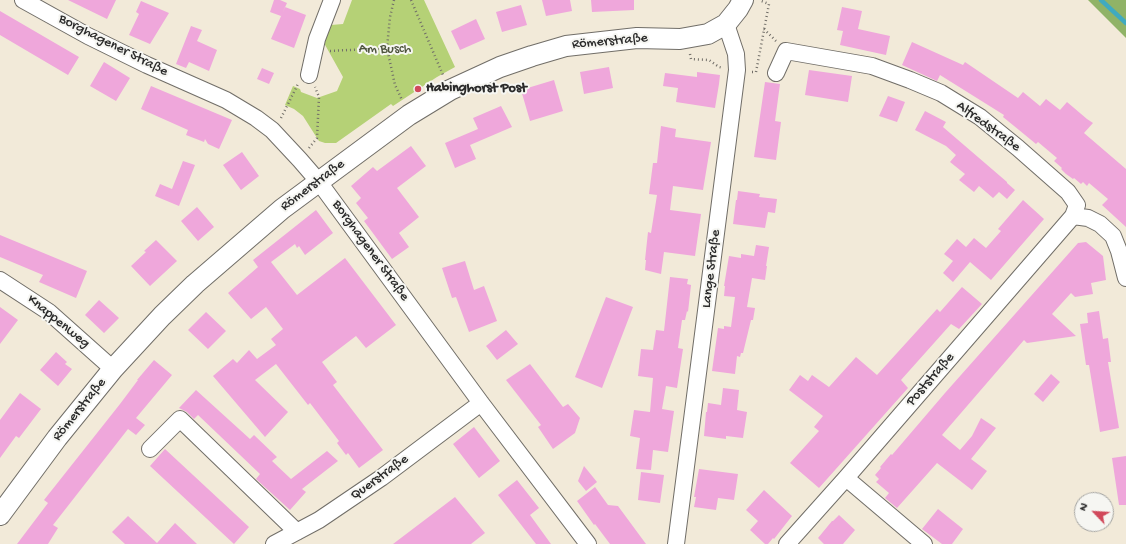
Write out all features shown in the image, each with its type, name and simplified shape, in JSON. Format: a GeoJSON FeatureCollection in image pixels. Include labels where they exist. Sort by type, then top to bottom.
{"type":"FeatureCollection","features":[{"type":"Feature","properties":{"kind":"main road"},"geometry":{"type":"LineString","coordinates":[[726,24],[743,0]]}},
{"type":"Feature","properties":{"kind":"main road","name":"Römerstraße"},"geometry":{"type":"LineString","coordinates":[[0,515],[57,438],[113,368],[162,316],[195,284],[282,209],[409,115],[450,90],[500,67],[566,46],[637,38],[688,38],[708,34],[726,24]]}},
{"type":"Feature","properties":{"kind":"street","name":"Borghagener Straße"},"geometry":{"type":"LineString","coordinates":[[22,0],[88,36],[226,100],[256,118],[272,130],[319,182],[481,403],[588,544]]}},
{"type":"Feature","properties":{"kind":"street"},"geometry":{"type":"LineString","coordinates":[[309,75],[313,52],[332,0]]}},
{"type":"Feature","properties":{"kind":"street","name":"Lange Straße"},"geometry":{"type":"LineString","coordinates":[[676,544],[737,70],[736,54],[726,24]]}},
{"type":"Feature","properties":{"kind":"street","name":"Alfredstraße"},"geometry":{"type":"LineString","coordinates":[[776,73],[786,51],[872,66],[941,93],[980,116],[1068,192],[1077,205],[1073,216]]}},
{"type":"Feature","properties":{"kind":"street"},"geometry":{"type":"LineString","coordinates":[[1073,216],[1088,218],[1100,224],[1113,236],[1119,251],[1126,278]]}},
{"type":"Feature","properties":{"kind":"street","name":"Poststraße"},"geometry":{"type":"LineString","coordinates":[[788,544],[1073,216]]}},
{"type":"Feature","properties":{"kind":"street","name":"Knappenweg"},"geometry":{"type":"LineString","coordinates":[[0,280],[21,292],[49,312],[113,368]]}},
{"type":"Feature","properties":{"kind":"street","name":"Querstraße"},"geometry":{"type":"LineString","coordinates":[[274,544],[319,520],[381,478],[481,403]]}},
{"type":"Feature","properties":{"kind":"street"},"geometry":{"type":"LineString","coordinates":[[150,449],[180,419],[297,532]]}},
{"type":"Feature","properties":{"kind":"street"},"geometry":{"type":"LineString","coordinates":[[846,478],[924,544]]}},
{"type":"Feature","properties":{"kind":"path"},"geometry":{"type":"LineString","coordinates":[[394,0],[390,17],[387,48],[395,85],[409,115]]}},
{"type":"Feature","properties":{"kind":"path"},"geometry":{"type":"LineString","coordinates":[[411,0],[450,90]]}},
{"type":"Feature","properties":{"kind":"path"},"geometry":{"type":"LineString","coordinates":[[313,52],[387,48]]}},
{"type":"Feature","properties":{"kind":"path"},"geometry":{"type":"LineString","coordinates":[[272,130],[283,115],[296,86],[309,75],[319,97],[317,138],[300,160]]}},
{"type":"Feature","properties":{"kind":"green space","name":"Am Busch"},"geometry":{"type":"Polygon","coordinates":[[[352,0],[424,0],[455,67],[393,106],[391,104],[336,143],[325,143],[319,141],[303,116],[294,109],[285,105],[293,86],[300,89],[301,92],[317,98],[337,91],[343,77],[324,43],[331,25],[343,24],[352,0]]]}},
{"type":"Feature","properties":{"kind":"green space"},"geometry":{"type":"Polygon","coordinates":[[[1088,0],[1126,0],[1126,38],[1088,0]]]}},
{"type":"Feature","properties":{"kind":"building"},"geometry":{"type":"Polygon","coordinates":[[[68,0],[116,0],[107,19],[68,0]]]}},
{"type":"Feature","properties":{"kind":"building"},"geometry":{"type":"Polygon","coordinates":[[[274,0],[280,0],[287,3],[281,16],[270,12],[274,0]]]}},
{"type":"Feature","properties":{"kind":"building"},"geometry":{"type":"Polygon","coordinates":[[[542,0],[570,0],[572,11],[546,16],[542,0]]]}},
{"type":"Feature","properties":{"kind":"building"},"geometry":{"type":"Polygon","coordinates":[[[591,0],[634,0],[634,10],[592,12],[591,0]]]}},
{"type":"Feature","properties":{"kind":"building"},"geometry":{"type":"Polygon","coordinates":[[[141,1],[169,13],[150,44],[129,35],[139,14],[136,12],[141,1]]]}},
{"type":"Feature","properties":{"kind":"building"},"geometry":{"type":"Polygon","coordinates":[[[521,5],[527,25],[502,32],[496,12],[521,5]]]}},
{"type":"Feature","properties":{"kind":"building"},"geometry":{"type":"Polygon","coordinates":[[[285,7],[306,15],[294,48],[271,39],[285,7]]]}},
{"type":"Feature","properties":{"kind":"building"},"geometry":{"type":"Polygon","coordinates":[[[842,7],[862,11],[858,29],[890,36],[886,55],[840,45],[843,31],[837,30],[842,7]]]}},
{"type":"Feature","properties":{"kind":"building"},"geometry":{"type":"Polygon","coordinates":[[[0,11],[79,57],[68,75],[0,35],[0,11]]]}},
{"type":"Feature","properties":{"kind":"building"},"geometry":{"type":"Polygon","coordinates":[[[476,19],[485,39],[460,50],[451,31],[476,19]]]}},
{"type":"Feature","properties":{"kind":"building"},"geometry":{"type":"Polygon","coordinates":[[[191,26],[202,30],[197,41],[217,50],[209,71],[189,62],[186,68],[176,64],[191,26]]]}},
{"type":"Feature","properties":{"kind":"building"},"geometry":{"type":"Polygon","coordinates":[[[912,42],[963,65],[965,62],[1018,98],[1023,92],[1040,106],[1046,99],[1060,110],[1067,102],[1093,123],[1084,133],[1126,169],[1126,227],[1102,205],[1108,199],[1089,183],[1087,186],[1083,182],[1081,184],[1066,174],[1054,161],[1057,158],[1038,142],[1036,144],[1003,117],[1004,115],[940,75],[937,81],[902,65],[912,42]]]}},
{"type":"Feature","properties":{"kind":"building"},"geometry":{"type":"Polygon","coordinates":[[[104,62],[130,78],[116,101],[90,86],[104,62]]]}},
{"type":"Feature","properties":{"kind":"building"},"geometry":{"type":"Polygon","coordinates":[[[609,67],[613,88],[584,94],[580,72],[609,67]]]}},
{"type":"Feature","properties":{"kind":"building"},"geometry":{"type":"Polygon","coordinates":[[[262,68],[274,73],[269,84],[257,79],[262,68]]]}},
{"type":"Feature","properties":{"kind":"building"},"geometry":{"type":"Polygon","coordinates":[[[809,70],[852,76],[848,102],[805,95],[809,70]]]}},
{"type":"Feature","properties":{"kind":"building"},"geometry":{"type":"Polygon","coordinates":[[[697,72],[720,75],[715,108],[676,102],[678,88],[663,86],[665,73],[697,77],[697,72]]]}},
{"type":"Feature","properties":{"kind":"building"},"geometry":{"type":"Polygon","coordinates":[[[554,80],[563,111],[530,121],[521,90],[554,80]]]}},
{"type":"Feature","properties":{"kind":"building"},"geometry":{"type":"Polygon","coordinates":[[[765,82],[780,84],[775,121],[781,122],[776,160],[754,157],[765,82]]]}},
{"type":"Feature","properties":{"kind":"building"},"geometry":{"type":"Polygon","coordinates":[[[151,86],[232,120],[219,149],[208,144],[205,139],[204,142],[186,135],[188,130],[141,109],[151,86]]]}},
{"type":"Feature","properties":{"kind":"building"},"geometry":{"type":"Polygon","coordinates":[[[888,96],[905,102],[897,122],[879,116],[888,96]]]}},
{"type":"Feature","properties":{"kind":"building"},"geometry":{"type":"Polygon","coordinates":[[[501,106],[512,127],[470,145],[476,159],[455,168],[445,143],[478,129],[473,118],[501,106]]]}},
{"type":"Feature","properties":{"kind":"building"},"geometry":{"type":"Polygon","coordinates":[[[925,111],[946,122],[943,127],[1015,190],[1007,199],[999,192],[993,198],[979,186],[974,192],[959,180],[965,174],[950,162],[956,155],[946,146],[915,130],[925,111]]]}},
{"type":"Feature","properties":{"kind":"building"},"geometry":{"type":"Polygon","coordinates":[[[661,126],[676,129],[675,137],[711,142],[703,190],[673,186],[670,210],[701,214],[695,256],[664,252],[661,274],[645,270],[645,260],[648,232],[651,233],[657,195],[649,194],[653,163],[657,163],[661,126]]]}},
{"type":"Feature","properties":{"kind":"building"},"geometry":{"type":"Polygon","coordinates":[[[411,146],[426,166],[397,188],[419,217],[399,233],[409,247],[392,259],[364,221],[368,218],[356,203],[361,198],[351,186],[373,167],[377,171],[411,146]]]}},
{"type":"Feature","properties":{"kind":"building"},"geometry":{"type":"Polygon","coordinates":[[[242,152],[259,176],[241,190],[223,165],[242,152]]]}},
{"type":"Feature","properties":{"kind":"building"},"geometry":{"type":"Polygon","coordinates":[[[183,161],[195,165],[179,206],[155,196],[160,184],[172,189],[183,161]]]}},
{"type":"Feature","properties":{"kind":"building"},"geometry":{"type":"Polygon","coordinates":[[[738,191],[760,194],[759,197],[777,199],[775,213],[768,212],[765,228],[733,224],[738,191]]]}},
{"type":"Feature","properties":{"kind":"building"},"geometry":{"type":"Polygon","coordinates":[[[1023,200],[1044,219],[991,280],[970,262],[953,282],[943,273],[953,261],[944,254],[957,239],[966,247],[974,238],[986,248],[1001,231],[998,229],[1023,200]]]}},
{"type":"Feature","properties":{"kind":"building"},"geometry":{"type":"Polygon","coordinates":[[[197,207],[214,227],[198,241],[181,221],[197,207]]]}},
{"type":"Feature","properties":{"kind":"building"},"geometry":{"type":"Polygon","coordinates":[[[316,210],[333,233],[305,255],[299,246],[297,248],[295,244],[271,262],[297,295],[345,258],[396,325],[366,348],[356,336],[322,362],[337,382],[333,385],[383,450],[359,468],[348,453],[346,455],[337,443],[339,441],[310,403],[308,405],[276,364],[255,380],[288,412],[265,437],[213,376],[233,359],[237,363],[249,350],[257,359],[276,345],[271,339],[283,329],[266,307],[251,319],[228,293],[258,267],[253,260],[316,210]]]}},
{"type":"Feature","properties":{"kind":"building"},"geometry":{"type":"Polygon","coordinates":[[[0,235],[87,271],[76,298],[39,282],[43,275],[0,257],[0,235]]]}},
{"type":"Feature","properties":{"kind":"building"},"geometry":{"type":"Polygon","coordinates":[[[156,240],[177,261],[150,286],[131,266],[156,240]]]}},
{"type":"Feature","properties":{"kind":"building"},"geometry":{"type":"Polygon","coordinates":[[[1086,242],[1103,256],[1106,280],[1091,283],[1093,294],[1075,297],[1071,293],[1052,314],[1076,336],[1027,343],[1024,340],[942,435],[960,450],[972,436],[981,418],[996,428],[971,459],[987,471],[972,490],[937,463],[897,508],[885,498],[889,493],[876,482],[879,479],[875,475],[881,468],[880,467],[1078,243],[1086,242]]]}},
{"type":"Feature","properties":{"kind":"building"},"geometry":{"type":"Polygon","coordinates":[[[756,245],[769,247],[767,266],[765,280],[752,278],[747,307],[755,308],[743,353],[741,353],[740,357],[737,356],[735,374],[712,371],[718,328],[724,329],[724,326],[731,327],[735,297],[724,296],[724,286],[729,256],[741,258],[741,254],[754,256],[756,245]]]}},
{"type":"Feature","properties":{"kind":"building"},"geometry":{"type":"Polygon","coordinates":[[[465,261],[474,290],[484,286],[497,321],[469,332],[456,297],[452,298],[442,268],[465,261]]]}},
{"type":"Feature","properties":{"kind":"building"},"geometry":{"type":"Polygon","coordinates":[[[670,277],[688,279],[687,284],[691,285],[688,312],[687,311],[685,320],[682,320],[678,348],[683,349],[677,388],[666,386],[662,409],[674,411],[668,452],[653,450],[651,470],[636,469],[640,438],[630,436],[634,410],[650,412],[653,378],[638,376],[641,349],[653,350],[656,330],[664,331],[670,277]]]}},
{"type":"Feature","properties":{"kind":"building"},"geometry":{"type":"Polygon","coordinates":[[[962,287],[982,304],[959,329],[951,324],[901,380],[908,388],[819,488],[790,463],[819,431],[814,427],[823,416],[789,390],[800,375],[808,381],[812,375],[829,387],[856,357],[877,375],[937,309],[940,312],[962,287]]]}},
{"type":"Feature","properties":{"kind":"building"},"geometry":{"type":"Polygon","coordinates":[[[606,297],[633,307],[602,388],[575,377],[606,297]]]}},
{"type":"Feature","properties":{"kind":"building"},"geometry":{"type":"Polygon","coordinates":[[[99,300],[119,318],[104,333],[85,315],[99,300]]]}},
{"type":"Feature","properties":{"kind":"building"},"geometry":{"type":"Polygon","coordinates":[[[0,307],[18,320],[0,344],[0,307]]]}},
{"type":"Feature","properties":{"kind":"building"},"geometry":{"type":"Polygon","coordinates":[[[1099,311],[1103,339],[1108,338],[1111,362],[1108,362],[1119,428],[1100,432],[1089,365],[1086,365],[1080,324],[1088,323],[1087,313],[1099,311]]]}},
{"type":"Feature","properties":{"kind":"building"},"geometry":{"type":"Polygon","coordinates":[[[206,312],[226,331],[208,349],[188,330],[206,312]]]}},
{"type":"Feature","properties":{"kind":"building"},"geometry":{"type":"Polygon","coordinates":[[[506,330],[518,344],[497,360],[486,346],[506,330]]]}},
{"type":"Feature","properties":{"kind":"building"},"geometry":{"type":"Polygon","coordinates":[[[56,352],[67,362],[65,364],[72,369],[58,386],[40,370],[56,352]]]}},
{"type":"Feature","properties":{"kind":"building"},"geometry":{"type":"Polygon","coordinates":[[[154,360],[172,375],[136,418],[145,425],[136,435],[128,429],[53,525],[58,528],[48,544],[17,544],[48,503],[44,500],[154,360]]]}},
{"type":"Feature","properties":{"kind":"building"},"geometry":{"type":"Polygon","coordinates":[[[530,364],[563,407],[568,404],[580,418],[575,433],[553,449],[538,427],[541,425],[506,380],[530,364]]]}},
{"type":"Feature","properties":{"kind":"building"},"geometry":{"type":"Polygon","coordinates":[[[1051,374],[1060,382],[1043,402],[1034,394],[1051,374]]]}},
{"type":"Feature","properties":{"kind":"building"},"geometry":{"type":"Polygon","coordinates":[[[723,388],[739,390],[737,410],[747,412],[743,438],[726,436],[726,439],[704,436],[708,403],[721,405],[723,388]]]}},
{"type":"Feature","properties":{"kind":"building"},"geometry":{"type":"Polygon","coordinates":[[[196,390],[250,439],[254,435],[277,457],[272,461],[291,479],[327,451],[338,461],[302,489],[306,492],[290,510],[256,479],[260,474],[198,415],[194,419],[187,412],[179,408],[196,390]]]}},
{"type":"Feature","properties":{"kind":"building"},"geometry":{"type":"Polygon","coordinates":[[[20,393],[41,409],[19,438],[16,436],[0,458],[0,420],[20,393]]]}},
{"type":"Feature","properties":{"kind":"building"},"geometry":{"type":"Polygon","coordinates":[[[474,427],[500,461],[479,478],[453,444],[474,427]]]}},
{"type":"Feature","properties":{"kind":"building"},"geometry":{"type":"Polygon","coordinates":[[[165,449],[249,527],[234,544],[150,466],[165,449]]]}},
{"type":"Feature","properties":{"kind":"building"},"geometry":{"type":"Polygon","coordinates":[[[1126,456],[1126,505],[1119,505],[1112,458],[1126,456]]]}},
{"type":"Feature","properties":{"kind":"building"},"geometry":{"type":"Polygon","coordinates":[[[584,466],[597,482],[586,491],[578,481],[584,466]]]}},
{"type":"Feature","properties":{"kind":"building"},"geometry":{"type":"Polygon","coordinates":[[[699,469],[738,474],[734,500],[718,498],[716,510],[694,507],[696,497],[694,497],[699,469]]]}},
{"type":"Feature","properties":{"kind":"building"},"geometry":{"type":"Polygon","coordinates":[[[641,472],[664,475],[660,503],[638,500],[641,472]]]}},
{"type":"Feature","properties":{"kind":"building"},"geometry":{"type":"Polygon","coordinates":[[[517,480],[539,508],[530,515],[551,544],[536,544],[498,495],[517,480]]]}},
{"type":"Feature","properties":{"kind":"building"},"geometry":{"type":"Polygon","coordinates":[[[595,487],[608,505],[618,506],[646,544],[610,544],[577,501],[595,487]]]}},
{"type":"Feature","properties":{"kind":"building"},"geometry":{"type":"Polygon","coordinates":[[[764,490],[792,516],[774,539],[773,538],[768,544],[765,544],[750,530],[758,521],[746,510],[764,490]]]}},
{"type":"Feature","properties":{"kind":"building"},"geometry":{"type":"Polygon","coordinates":[[[455,497],[485,533],[471,544],[393,544],[455,497]]]}},
{"type":"Feature","properties":{"kind":"building"},"geometry":{"type":"Polygon","coordinates":[[[938,509],[963,529],[952,544],[942,544],[922,529],[938,509]]]}},
{"type":"Feature","properties":{"kind":"building"},"geometry":{"type":"Polygon","coordinates":[[[839,515],[855,530],[843,544],[824,544],[818,538],[839,515]]]}},
{"type":"Feature","properties":{"kind":"building"},"geometry":{"type":"Polygon","coordinates":[[[128,516],[157,543],[175,523],[197,544],[125,544],[112,532],[128,516]]]}},
{"type":"Feature","properties":{"kind":"waterway"},"geometry":{"type":"LineString","coordinates":[[1101,0],[1126,23]]}},
{"type":"Feature","properties":{"kind":"place","name":"Habinghorst Post"},"geometry":{"type":"Point","coordinates":[418,89]}}]}
